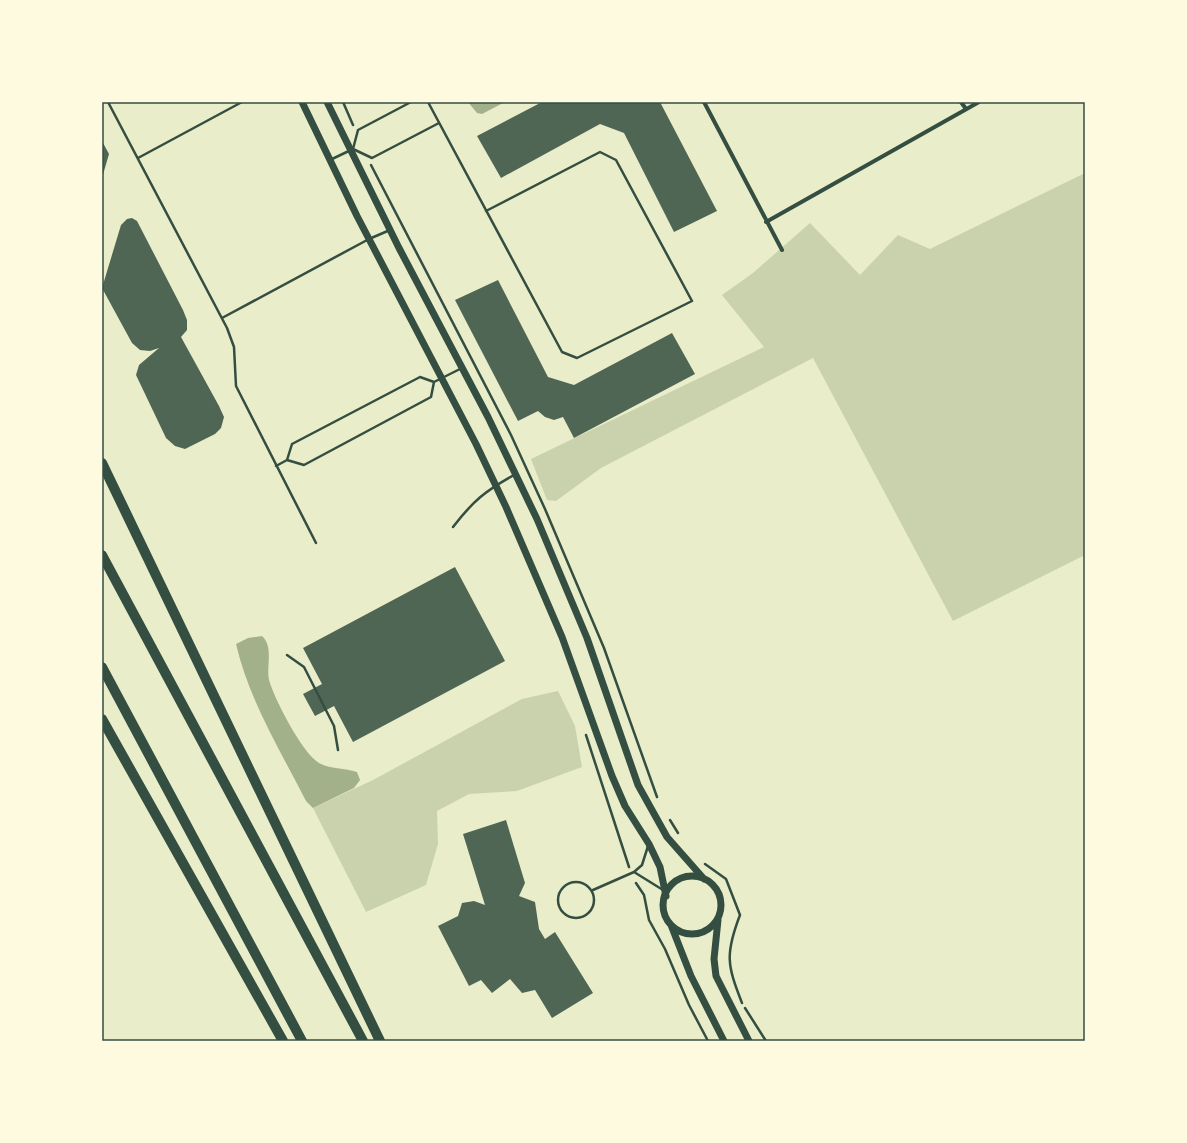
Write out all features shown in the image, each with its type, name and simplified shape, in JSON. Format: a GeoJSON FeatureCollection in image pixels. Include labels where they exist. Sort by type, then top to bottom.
{"type":"FeatureCollection","features":[{"type":"Feature","properties":{"kind":"highway"},"geometry":{"type":"LineString","coordinates":[[102,462],[380,1041]]}},
{"type":"Feature","properties":{"kind":"highway"},"geometry":{"type":"LineString","coordinates":[[102,555],[363,1041]]}},
{"type":"Feature","properties":{"kind":"highway"},"geometry":{"type":"LineString","coordinates":[[102,668],[302,1041]]}},
{"type":"Feature","properties":{"kind":"highway"},"geometry":{"type":"LineString","coordinates":[[102,719],[283,1041]]}},
{"type":"Feature","properties":{"kind":"main road"},"geometry":{"type":"LineString","coordinates":[[302,102],[369,239],[495,485],[562,637],[612,776],[625,806],[649,844],[660,867],[665,894],[664,910],[691,976],[716,1028],[724,1041]]}},
{"type":"Feature","properties":{"kind":"main road"},"geometry":{"type":"LineString","coordinates":[[327,102],[352,150],[390,230],[516,474],[558,566],[587,638],[638,785],[667,837],[704,879],[715,887],[720,895],[721,905],[718,918],[714,959],[716,976],[749,1041]]}},
{"type":"Feature","properties":{"kind":"main road"},"geometry":{"type":"LineString","coordinates":[[665,894],[673,884],[681,879],[690,877],[704,879]]}},
{"type":"Feature","properties":{"kind":"main road"},"geometry":{"type":"LineString","coordinates":[[670,923],[681,932],[690,934],[700,933],[708,929],[718,918]]}},
{"type":"Feature","properties":{"kind":"street"},"geometry":{"type":"LineString","coordinates":[[704,102],[782,250]]}},
{"type":"Feature","properties":{"kind":"street"},"geometry":{"type":"LineString","coordinates":[[961,102],[966,110]]}},
{"type":"Feature","properties":{"kind":"street"},"geometry":{"type":"LineString","coordinates":[[766,222],[979,102]]}},
{"type":"Feature","properties":{"kind":"lane"},"geometry":{"type":"LineString","coordinates":[[108,102],[222,318],[234,347],[236,386],[316,543]]}},
{"type":"Feature","properties":{"kind":"lane"},"geometry":{"type":"LineString","coordinates":[[138,158],[242,102]]}},
{"type":"Feature","properties":{"kind":"lane"},"geometry":{"type":"LineString","coordinates":[[352,150],[358,130],[411,102]]}},
{"type":"Feature","properties":{"kind":"lane"},"geometry":{"type":"LineString","coordinates":[[428,102],[486,211],[562,352],[577,358],[692,300],[616,160],[600,152],[486,211]]}},
{"type":"Feature","properties":{"kind":"lane"},"geometry":{"type":"LineString","coordinates":[[330,160],[352,150],[372,158],[439,123]]}},
{"type":"Feature","properties":{"kind":"lane"},"geometry":{"type":"LineString","coordinates":[[222,318],[369,239],[390,230]]}},
{"type":"Feature","properties":{"kind":"lane"},"geometry":{"type":"LineString","coordinates":[[276,466],[287,460],[292,444],[420,377],[434,382],[462,368]]}},
{"type":"Feature","properties":{"kind":"lane"},"geometry":{"type":"LineString","coordinates":[[287,460],[304,465],[431,397],[434,382]]}},
{"type":"Feature","properties":{"kind":"lane"},"geometry":{"type":"LineString","coordinates":[[453,527],[469,506],[480,495],[516,474]]}},
{"type":"Feature","properties":{"kind":"lane"},"geometry":{"type":"LineString","coordinates":[[287,655],[304,667],[334,726],[338,750]]}},
{"type":"Feature","properties":{"kind":"lane"},"geometry":{"type":"LineString","coordinates":[[593,890],[634,872],[642,865],[649,844]]}},
{"type":"Feature","properties":{"kind":"lane"},"geometry":{"type":"LineString","coordinates":[[634,872],[665,894]]}},
{"type":"Feature","properties":{"kind":"lane"},"geometry":{"type":"LineString","coordinates":[[576,881],[582,882],[593,890],[595,901],[594,906],[581,918],[570,917],[560,909],[558,897],[564,886],[576,881]]}},
{"type":"Feature","properties":{"kind":"path"},"geometry":{"type":"LineString","coordinates":[[343,102],[351,118]]}},
{"type":"Feature","properties":{"kind":"shaded area"},"geometry":{"type":"Polygon","coordinates":[[[468,102],[505,102],[482,114],[477,113],[468,102]]]}},
{"type":"Feature","properties":{"kind":"shaded area"},"geometry":{"type":"Polygon","coordinates":[[[1085,173],[1085,555],[953,621],[813,358],[601,468],[556,501],[547,500],[531,459],[764,347],[722,295],[753,273],[810,223],[860,275],[898,235],[930,249],[1085,173]]]}},
{"type":"Feature","properties":{"kind":"shaded area"},"geometry":{"type":"Polygon","coordinates":[[[262,636],[266,640],[269,651],[269,680],[283,712],[297,737],[312,757],[319,763],[357,772],[360,780],[354,788],[313,808],[306,801],[266,724],[242,665],[236,644],[248,638],[262,636]]]}},
{"type":"Feature","properties":{"kind":"shaded area"},"geometry":{"type":"Polygon","coordinates":[[[558,691],[575,726],[582,767],[517,791],[469,794],[437,811],[438,844],[426,885],[366,912],[313,808],[373,780],[522,699],[558,691]]]}},
{"type":"Feature","properties":{"kind":"building"},"geometry":{"type":"Polygon","coordinates":[[[542,102],[660,102],[717,211],[674,232],[624,133],[600,124],[501,178],[477,136],[542,102]]]}},
{"type":"Feature","properties":{"kind":"building"},"geometry":{"type":"Polygon","coordinates":[[[102,141],[109,154],[102,178],[102,141]]]}},
{"type":"Feature","properties":{"kind":"building"},"geometry":{"type":"Polygon","coordinates":[[[132,218],[137,221],[183,310],[187,320],[187,330],[181,337],[224,417],[221,428],[215,434],[185,449],[175,446],[166,438],[136,375],[139,365],[159,348],[150,351],[140,350],[132,343],[102,288],[121,225],[127,219],[132,218]]]}},
{"type":"Feature","properties":{"kind":"building"},"geometry":{"type":"Polygon","coordinates":[[[498,280],[548,377],[574,385],[672,333],[695,374],[574,438],[563,417],[554,420],[545,417],[538,411],[518,421],[455,300],[498,280]]]}},
{"type":"Feature","properties":{"kind":"building"},"geometry":{"type":"Polygon","coordinates":[[[455,567],[505,661],[353,742],[334,706],[315,716],[303,694],[322,684],[303,648],[455,567]]]}},
{"type":"Feature","properties":{"kind":"building"},"geometry":{"type":"Polygon","coordinates":[[[506,820],[525,883],[519,896],[535,902],[539,929],[545,939],[555,932],[593,993],[552,1018],[535,990],[522,993],[510,979],[492,993],[481,980],[469,986],[438,926],[458,916],[462,903],[474,901],[485,905],[463,834],[506,820]]]}}]}
